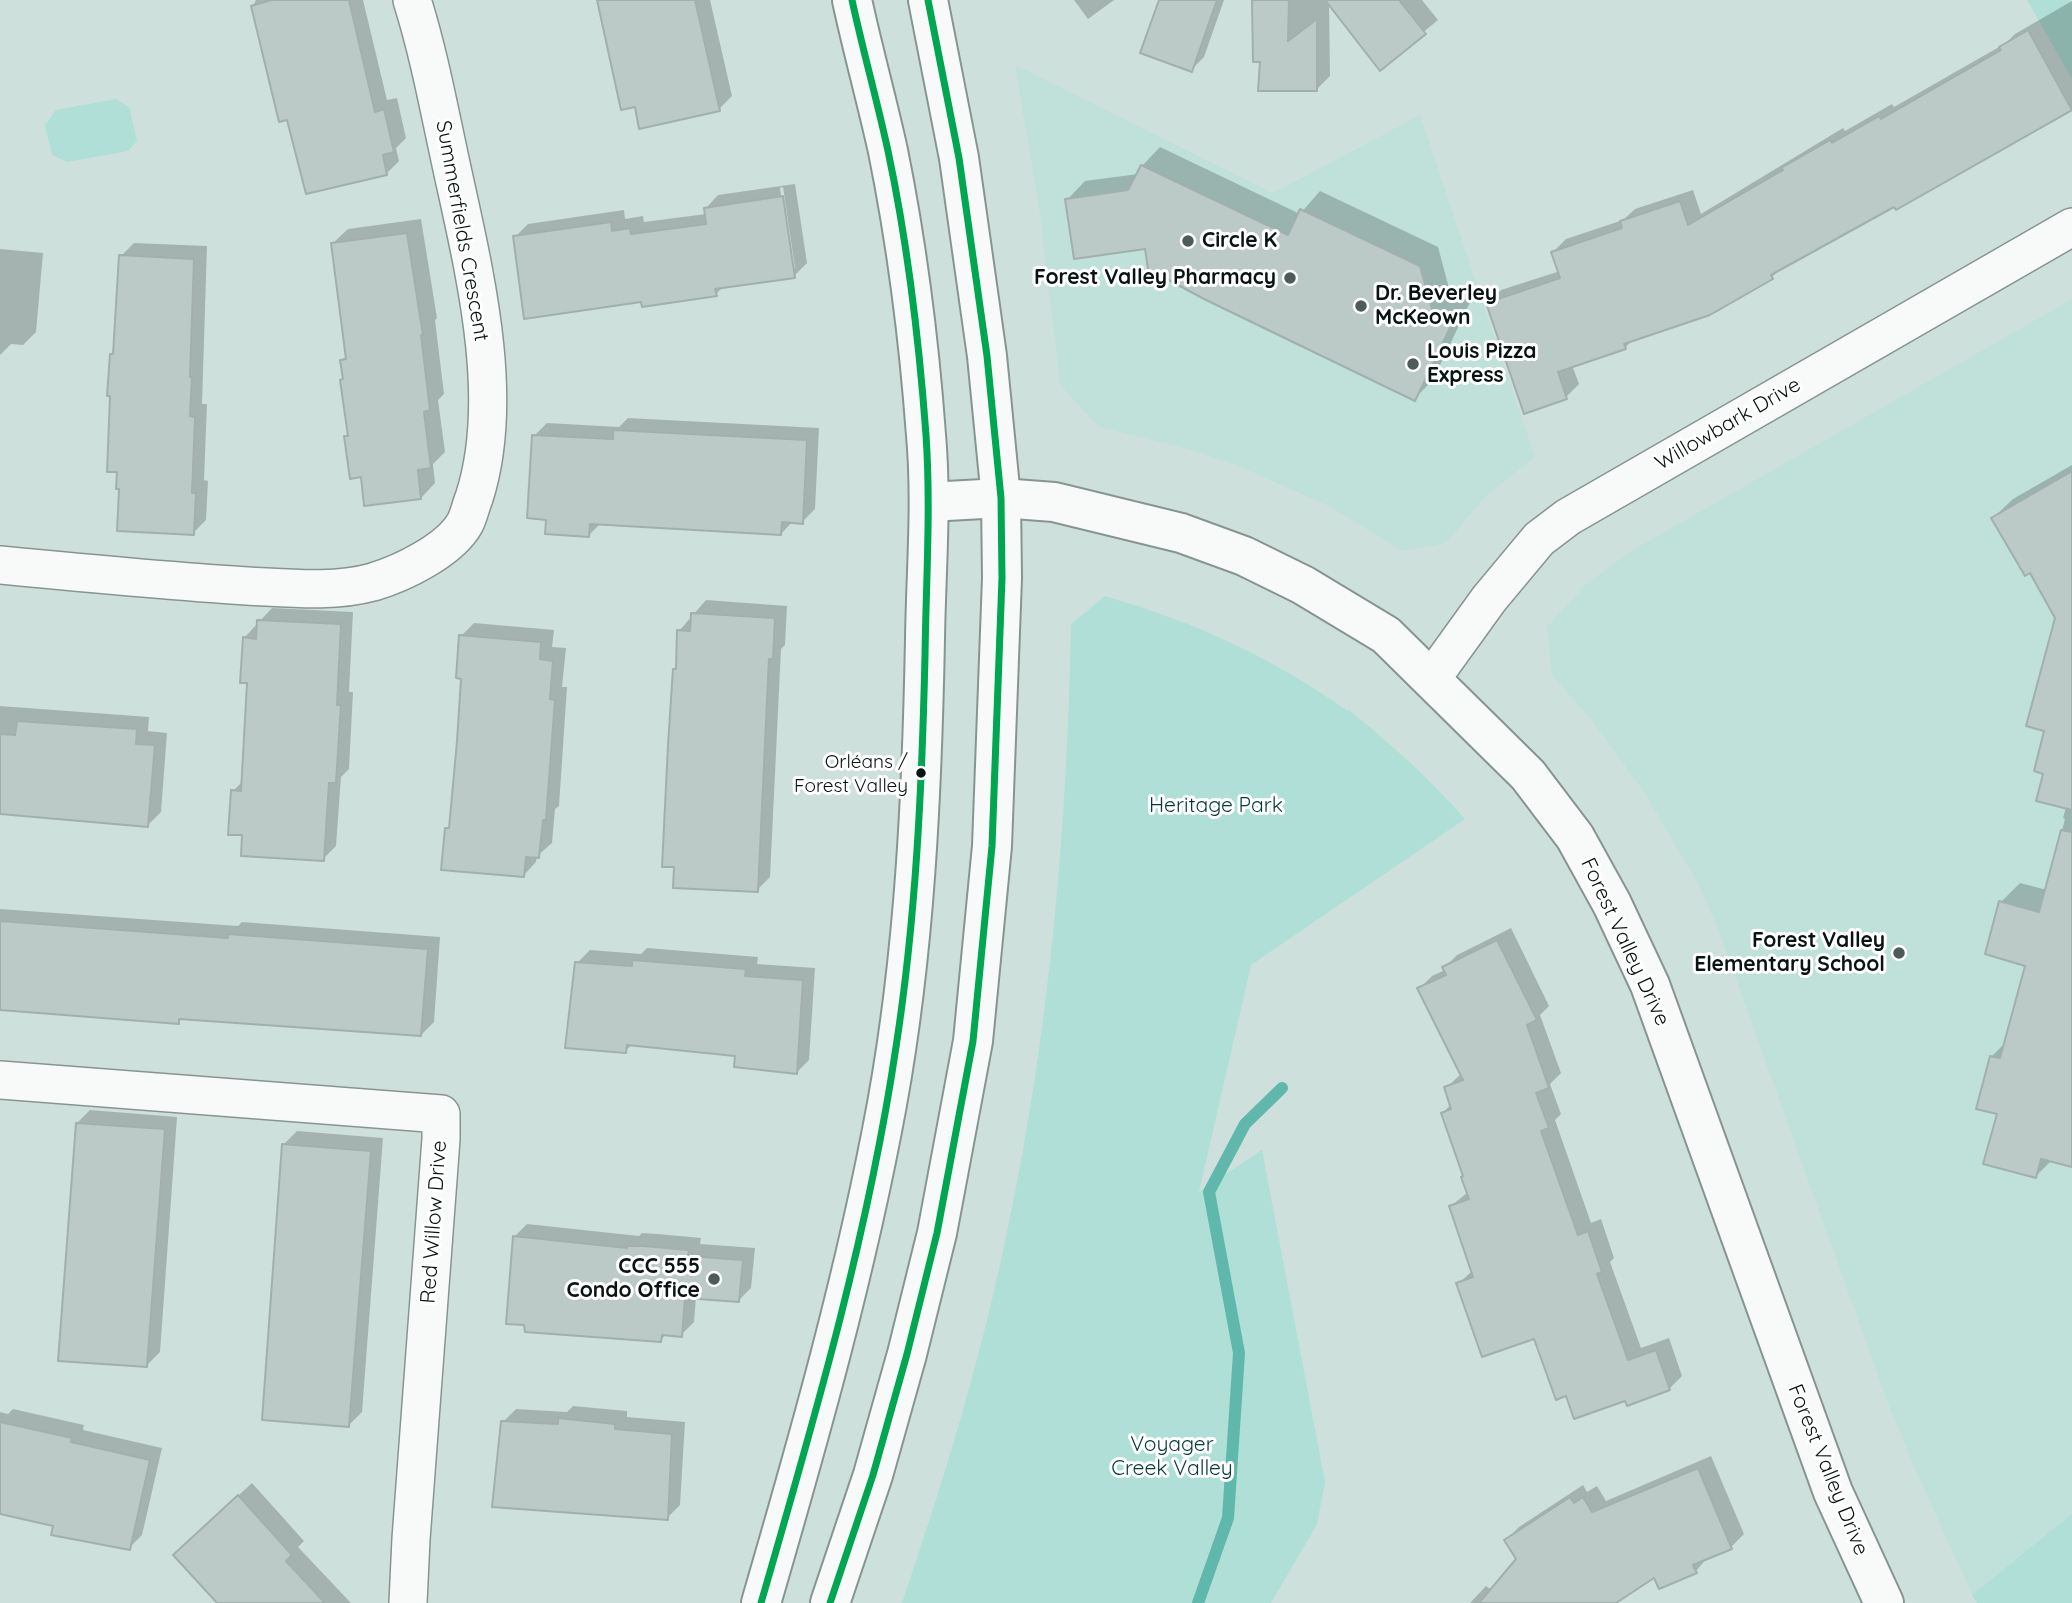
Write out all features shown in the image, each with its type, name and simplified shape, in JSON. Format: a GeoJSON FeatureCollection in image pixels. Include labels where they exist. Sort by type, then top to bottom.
{"type":"FeatureCollection","features":[{"type":"Feature","properties":{"kind":"main road"},"geometry":{"type":"LineString","coordinates":[[761,1603],[857,1256],[888,1101],[900,1025],[917,862],[929,502],[927,438],[901,224],[887,148],[852,0]]}},
{"type":"Feature","properties":{"kind":"main road"},"geometry":{"type":"LineString","coordinates":[[830,1603],[873,1475],[937,1233],[973,1041],[992,846],[1001,591],[1001,498],[987,356],[959,158],[929,0]]}},
{"type":"Feature","properties":{"kind":"main road","name":"Forest Valley Drive"},"geometry":{"type":"LineString","coordinates":[[929,502],[1001,498],[1054,502],[1181,533],[1244,556],[1303,585],[1386,635],[1528,775],[1575,837],[1612,904],[1650,985],[1833,1492],[1884,1603]]}},
{"type":"Feature","properties":{"kind":"street","name":"Summerfields Crescent"},"geometry":{"type":"LineString","coordinates":[[0,565],[190,583],[306,589],[340,587],[374,582],[417,563],[446,545],[465,523],[486,454],[485,366],[474,276],[431,70],[412,0]]}},
{"type":"Feature","properties":{"kind":"street","name":"Willowbark Drive"},"geometry":{"type":"LineString","coordinates":[[1432,678],[1489,599],[1539,539],[1568,517],[2072,227]]}},
{"type":"Feature","properties":{"kind":"street","name":"Red Willow Drive"},"geometry":{"type":"LineString","coordinates":[[0,1080],[440,1114],[441,1139],[408,1603]]}},
{"type":"Feature","properties":{"kind":"shaded area"},"geometry":{"type":"Polygon","coordinates":[[[1015,65],[1273,193],[1420,115],[1535,457],[1486,496],[1446,543],[1402,551],[1331,507],[1241,467],[1195,451],[1099,427],[1060,385],[1039,207],[1015,65]]]}},
{"type":"Feature","properties":{"kind":"shaded area","name":"Forest Valley Elementary School"},"geometry":{"type":"Polygon","coordinates":[[[2072,299],[2072,1514],[1972,1595],[1887,1401],[1718,929],[1697,882],[1646,795],[1586,713],[1552,676],[1547,627],[1585,585],[1631,551],[2072,299]]]}},
{"type":"Feature","properties":{"kind":"green space"},"geometry":{"type":"Polygon","coordinates":[[[2027,0],[2069,0],[2072,4],[2072,79],[2027,0]]]}},
{"type":"Feature","properties":{"kind":"green space"},"geometry":{"type":"Polygon","coordinates":[[[116,99],[129,107],[137,141],[128,151],[67,162],[52,155],[45,125],[56,110],[116,99]]]}},
{"type":"Feature","properties":{"kind":"green space","name":"Heritage Park"},"geometry":{"type":"Polygon","coordinates":[[[1105,596],[1139,606],[1231,643],[1319,691],[1349,710],[1410,762],[1465,819],[1251,965],[1199,1192],[1262,1150],[1325,1482],[1317,1524],[1271,1603],[902,1603],[961,1417],[1008,1227],[1035,1077],[1054,927],[1065,776],[1071,624],[1105,596]]]}},
{"type":"Feature","properties":{"kind":"green space"},"geometry":{"type":"Polygon","coordinates":[[[2072,1514],[2072,1603],[1977,1603],[1972,1595],[2072,1514]]]}},
{"type":"Feature","properties":{"kind":"building"},"geometry":{"type":"Polygon","coordinates":[[[271,0],[349,0],[375,112],[384,109],[394,152],[383,155],[387,175],[306,194],[287,120],[279,122],[251,6],[271,0]]]}},
{"type":"Feature","properties":{"kind":"building"},"geometry":{"type":"Polygon","coordinates":[[[597,0],[695,0],[720,111],[639,129],[635,107],[621,110],[597,0]]]}},
{"type":"Feature","properties":{"kind":"building"},"geometry":{"type":"Polygon","coordinates":[[[1159,0],[1217,0],[1192,72],[1140,53],[1159,0]]]}},
{"type":"Feature","properties":{"kind":"building"},"geometry":{"type":"Polygon","coordinates":[[[1252,0],[1289,0],[1288,41],[1317,19],[1317,91],[1258,91],[1260,62],[1253,62],[1252,0]]]}},
{"type":"Feature","properties":{"kind":"building"},"geometry":{"type":"Polygon","coordinates":[[[1325,0],[1399,0],[1426,34],[1380,71],[1325,0]]]}},
{"type":"Feature","properties":{"kind":"building"},"geometry":{"type":"Polygon","coordinates":[[[2028,30],[2072,110],[1896,210],[1894,207],[1771,275],[1773,279],[1710,315],[1624,344],[1626,349],[1558,372],[1567,399],[1524,414],[1486,303],[1560,278],[1551,252],[1622,228],[1620,221],[1680,201],[1688,225],[1830,140],[1832,143],[1879,116],[1881,119],[2001,50],[1999,47],[2028,30]]]}},
{"type":"Feature","properties":{"kind":"building"},"geometry":{"type":"Polygon","coordinates":[[[1141,165],[1288,235],[1300,209],[1420,266],[1435,320],[1457,313],[1415,401],[1148,269],[1145,249],[1074,259],[1065,199],[1128,190],[1141,165]]]}},
{"type":"Feature","properties":{"kind":"building"},"geometry":{"type":"Polygon","coordinates":[[[783,196],[795,278],[715,289],[717,296],[642,307],[641,302],[524,319],[513,236],[611,222],[612,231],[630,228],[631,234],[706,224],[704,208],[783,196]]]}},
{"type":"Feature","properties":{"kind":"building"},"geometry":{"type":"Polygon","coordinates":[[[407,233],[423,335],[430,410],[424,412],[431,468],[418,470],[421,499],[364,506],[361,477],[350,479],[344,436],[348,436],[340,360],[346,359],[331,243],[407,233]]]}},
{"type":"Feature","properties":{"kind":"building"},"geometry":{"type":"Polygon","coordinates":[[[119,255],[194,259],[190,416],[195,417],[192,493],[196,493],[194,535],[117,531],[117,472],[107,472],[110,396],[107,396],[110,354],[113,354],[119,255]]]}},
{"type":"Feature","properties":{"kind":"building"},"geometry":{"type":"Polygon","coordinates":[[[613,430],[807,440],[803,524],[782,522],[781,535],[590,524],[589,537],[545,534],[546,520],[527,518],[532,435],[613,439],[613,430]]]}},
{"type":"Feature","properties":{"kind":"building"},"geometry":{"type":"Polygon","coordinates":[[[2072,471],[2072,810],[2036,801],[2043,774],[2034,771],[2044,731],[2026,726],[2055,618],[2030,573],[2025,576],[1991,518],[2072,471]]]}},
{"type":"Feature","properties":{"kind":"building"},"geometry":{"type":"Polygon","coordinates":[[[691,613],[775,618],[773,659],[769,659],[758,892],[673,888],[674,867],[662,867],[677,630],[690,631],[691,613]]]}},
{"type":"Feature","properties":{"kind":"building"},"geometry":{"type":"Polygon","coordinates":[[[257,620],[341,624],[337,705],[341,705],[336,783],[329,783],[324,861],[241,856],[242,835],[228,835],[231,790],[241,791],[247,683],[240,683],[243,637],[256,639],[257,620]]]}},
{"type":"Feature","properties":{"kind":"building"},"geometry":{"type":"Polygon","coordinates":[[[459,635],[541,642],[540,659],[553,661],[550,699],[555,700],[546,820],[543,820],[539,858],[526,857],[524,877],[441,870],[445,828],[449,828],[457,741],[461,679],[456,678],[459,635]]]}},
{"type":"Feature","properties":{"kind":"building"},"geometry":{"type":"Polygon","coordinates":[[[17,721],[137,729],[136,744],[155,745],[148,827],[0,814],[0,734],[15,735],[17,721]]]}},
{"type":"Feature","properties":{"kind":"building"},"geometry":{"type":"Polygon","coordinates":[[[2061,830],[2072,832],[2072,1167],[2041,1159],[2036,1178],[1983,1164],[1997,1114],[1976,1109],[1990,1056],[2000,1058],[2025,966],[1985,954],[1999,901],[2039,912],[2061,830]]]}},
{"type":"Feature","properties":{"kind":"building"},"geometry":{"type":"Polygon","coordinates":[[[0,921],[428,949],[421,1036],[179,1019],[179,1024],[0,1010],[0,921]]]}},
{"type":"Feature","properties":{"kind":"building"},"geometry":{"type":"Polygon","coordinates":[[[1497,940],[1537,1020],[1527,1025],[1549,1088],[1536,1093],[1549,1128],[1541,1131],[1578,1235],[1588,1231],[1602,1272],[1597,1274],[1628,1360],[1656,1350],[1670,1390],[1627,1406],[1625,1401],[1574,1419],[1566,1396],[1556,1400],[1534,1339],[1482,1357],[1456,1283],[1473,1277],[1449,1206],[1469,1199],[1441,1113],[1451,1109],[1444,1087],[1463,1080],[1417,988],[1446,975],[1442,967],[1497,940]]]}},
{"type":"Feature","properties":{"kind":"building"},"geometry":{"type":"Polygon","coordinates":[[[632,960],[746,969],[745,976],[803,980],[797,1074],[734,1067],[735,1056],[627,1045],[626,1053],[565,1048],[575,962],[632,966],[632,960]]]}},
{"type":"Feature","properties":{"kind":"building"},"geometry":{"type":"Polygon","coordinates":[[[76,1123],[165,1129],[147,1367],[58,1361],[76,1123]]]}},
{"type":"Feature","properties":{"kind":"building"},"geometry":{"type":"Polygon","coordinates":[[[282,1144],[371,1151],[349,1427],[262,1420],[282,1144]]]}},
{"type":"Feature","properties":{"kind":"building"},"geometry":{"type":"Polygon","coordinates":[[[513,1236],[627,1248],[644,1246],[689,1250],[688,1256],[743,1260],[739,1302],[685,1298],[682,1337],[662,1335],[661,1342],[525,1332],[524,1325],[506,1324],[513,1236]]]}},
{"type":"Feature","properties":{"kind":"building"},"geometry":{"type":"Polygon","coordinates":[[[558,1418],[615,1424],[615,1429],[672,1434],[668,1520],[492,1507],[501,1421],[558,1424],[558,1418]]]}},
{"type":"Feature","properties":{"kind":"building"},"geometry":{"type":"Polygon","coordinates":[[[0,1422],[72,1438],[71,1442],[150,1460],[130,1550],[51,1535],[53,1526],[0,1514],[0,1422]]]}},
{"type":"Feature","properties":{"kind":"building"},"geometry":{"type":"Polygon","coordinates":[[[1698,1468],[1732,1549],[1693,1565],[1697,1573],[1659,1589],[1654,1578],[1616,1603],[1479,1603],[1516,1559],[1504,1540],[1570,1497],[1574,1503],[1583,1497],[1592,1512],[1698,1468]]]}},
{"type":"Feature","properties":{"kind":"building"},"geometry":{"type":"Polygon","coordinates":[[[238,1495],[292,1555],[286,1561],[325,1603],[217,1603],[173,1555],[238,1495]]]}},
{"type":"Feature","properties":{"kind":"waterway"},"geometry":{"type":"LineString","coordinates":[[1198,1603],[1228,1518],[1239,1353],[1209,1192],[1245,1124],[1282,1088]]}},
{"type":"Feature","properties":{"kind":"transit line"},"geometry":{"type":"LineString","coordinates":[[761,1603],[820,1396],[871,1188],[903,998],[920,803],[928,517],[923,399],[912,293],[895,186],[852,0]]}},
{"type":"Feature","properties":{"kind":"transit line"},"geometry":{"type":"LineString","coordinates":[[830,1603],[873,1475],[937,1233],[973,1041],[992,846],[1002,578],[1001,498],[987,356],[959,158],[928,0]]}},
{"type":"Feature","properties":{"kind":"place","name":"Circle K"},"geometry":{"type":"Point","coordinates":[1188,241]}},
{"type":"Feature","properties":{"kind":"place","name":"Forest Valley Pharmacy"},"geometry":{"type":"Point","coordinates":[1290,278]}},
{"type":"Feature","properties":{"kind":"place","name":"Dr. Beverley McKeown"},"geometry":{"type":"Point","coordinates":[1361,306]}},
{"type":"Feature","properties":{"kind":"place","name":"Louis Pizza Express"},"geometry":{"type":"Point","coordinates":[1413,364]}},
{"type":"Feature","properties":{"kind":"place","name":"Orléans / Forest Valley"},"geometry":{"type":"Point","coordinates":[921,773]}},
{"type":"Feature","properties":{"kind":"place","name":"Forest Valley Elementary School"},"geometry":{"type":"Point","coordinates":[1899,953]}},
{"type":"Feature","properties":{"kind":"place","name":"CCC 555 Condo Office"},"geometry":{"type":"Point","coordinates":[714,1279]}},
{"type":"Feature","properties":{"kind":"park label","name":"Voyager Creek Valley"},"geometry":{"type":"Point","coordinates":[1172,1457]}}]}
